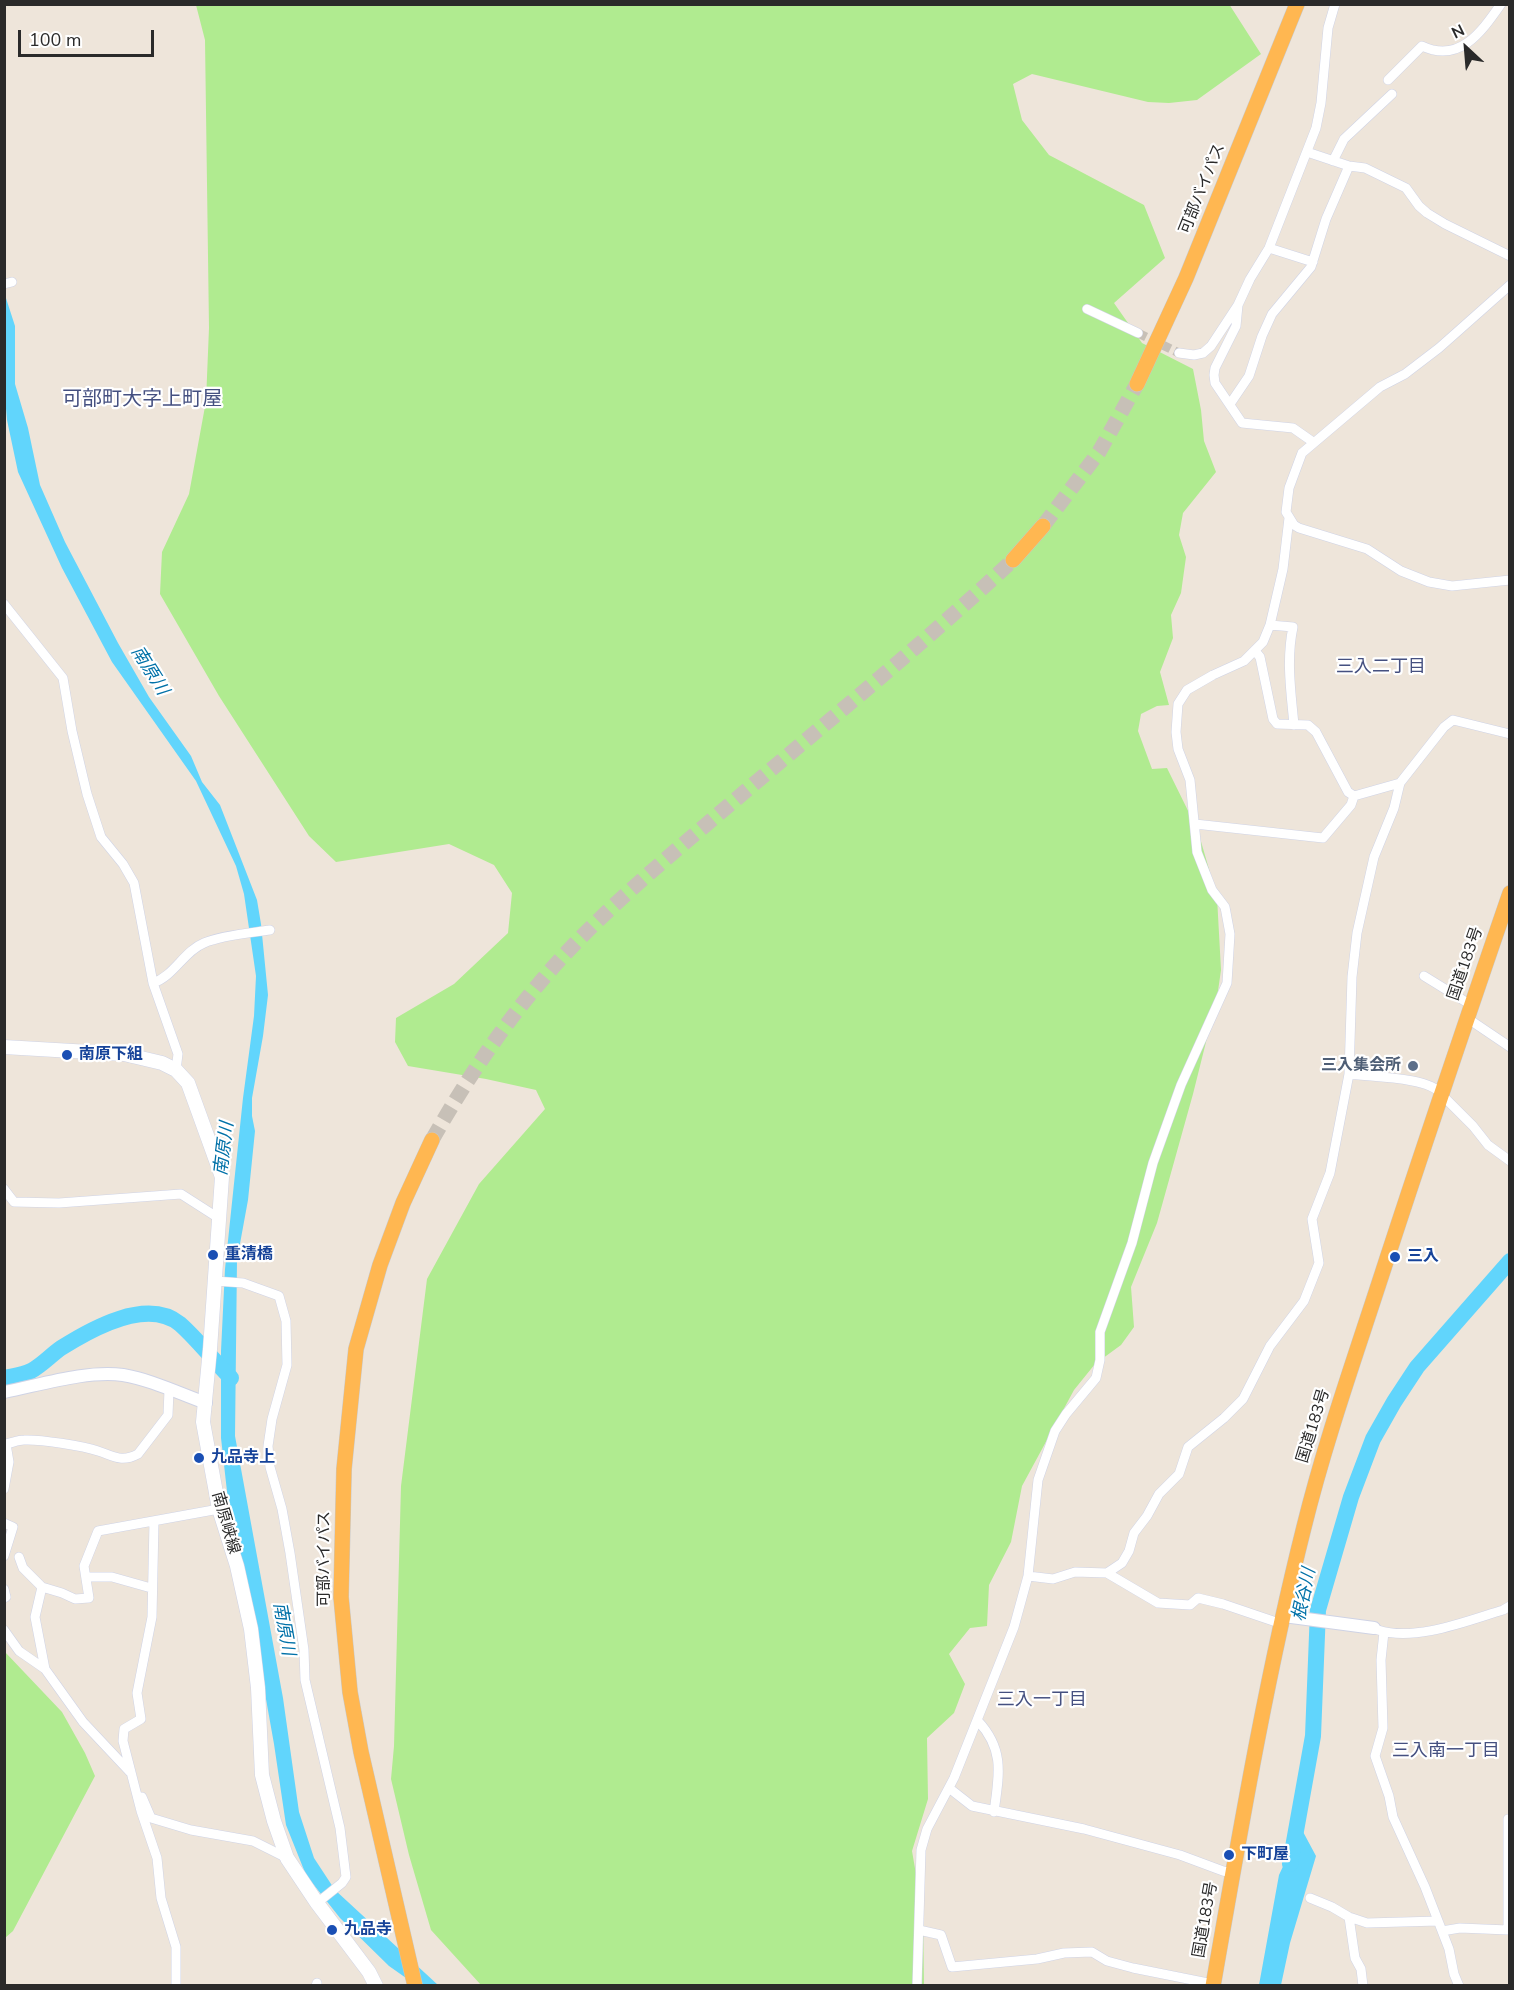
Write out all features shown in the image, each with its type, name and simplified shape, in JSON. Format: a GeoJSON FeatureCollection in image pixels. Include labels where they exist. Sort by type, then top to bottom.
{"type":"FeatureCollection","features":[{"type":"Feature","properties":{"kind":"highway","name":"可部バイパス"},"geometry":{"type":"LineString","coordinates":[[1137,384],[1186,278],[1297,4]]}},
{"type":"Feature","properties":{"kind":"highway"},"geometry":{"type":"LineString","coordinates":[[1012,560],[1043,526]]}},
{"type":"Feature","properties":{"kind":"highway","name":"国道183号"},"geometry":{"type":"LineString","coordinates":[[1213,1985],[1232,1873],[1283,1620],[1304,1528],[1327,1443],[1509,893]]}},
{"type":"Feature","properties":{"kind":"highway","name":"可部バイパス"},"geometry":{"type":"LineString","coordinates":[[415,1986],[361,1752],[350,1692],[341,1597],[344,1469],[356,1350],[380,1265],[403,1203],[432,1140]]}},
{"type":"Feature","properties":{"kind":"main road"},"geometry":{"type":"LineString","coordinates":[[6,1050],[124,1054],[162,1063],[176,1070]]}},
{"type":"Feature","properties":{"kind":"main road","name":"南原峡線"},"geometry":{"type":"LineString","coordinates":[[176,1070],[188,1083],[222,1177],[218,1281],[203,1422],[219,1509],[237,1566],[250,1629],[258,1688],[262,1775],[287,1858],[369,1972],[376,1986]]}},
{"type":"Feature","properties":{"kind":"street"},"geometry":{"type":"LineString","coordinates":[[1179,353],[1194,355],[1203,353],[1211,346],[1238,305],[1250,279],[1269,248],[1316,128],[1321,103],[1327,36],[1335,4]]}},
{"type":"Feature","properties":{"kind":"street"},"geometry":{"type":"LineString","coordinates":[[1388,80],[1422,46],[1430,50],[1442,51],[1454,50],[1463,46],[1479,34],[1501,4]]}},
{"type":"Feature","properties":{"kind":"street"},"geometry":{"type":"LineString","coordinates":[[1333,161],[1344,139],[1392,94]]}},
{"type":"Feature","properties":{"kind":"street"},"geometry":{"type":"LineString","coordinates":[[1307,152],[1349,166],[1365,168],[1406,188],[1427,213],[1509,256]]}},
{"type":"Feature","properties":{"kind":"street"},"geometry":{"type":"LineString","coordinates":[[1230,404],[1249,376],[1272,314],[1311,267],[1326,219],[1349,166]]}},
{"type":"Feature","properties":{"kind":"street"},"geometry":{"type":"LineString","coordinates":[[1269,248],[1312,262]]}},
{"type":"Feature","properties":{"kind":"street"},"geometry":{"type":"LineString","coordinates":[[1509,285],[1439,348],[1405,374],[1380,387],[1313,441],[1302,453],[1288,488],[1286,512],[1294,525],[1299,528],[1367,549],[1401,571],[1429,582],[1452,586],[1509,580]]}},
{"type":"Feature","properties":{"kind":"street"},"geometry":{"type":"LineString","coordinates":[[1238,305],[1236,326],[1215,368],[1215,383],[1242,423],[1293,428],[1313,441]]}},
{"type":"Feature","properties":{"kind":"street"},"geometry":{"type":"LineString","coordinates":[[1087,309],[1138,333]]}},
{"type":"Feature","properties":{"kind":"street"},"geometry":{"type":"LineString","coordinates":[[917,1986],[921,1850],[927,1829],[949,1788],[1014,1627],[1028,1576],[1038,1480],[1055,1431],[1095,1378],[1101,1360],[1100,1332],[1132,1243],[1153,1163],[1181,1085],[1227,983],[1229,925],[1225,907],[1212,890],[1197,852],[1190,780],[1178,750],[1176,732],[1178,704],[1187,690],[1244,661],[1263,642],[1270,625],[1283,569],[1289,518]]}},
{"type":"Feature","properties":{"kind":"street"},"geometry":{"type":"LineString","coordinates":[[4,604],[63,678],[72,731],[87,794],[101,837],[134,883],[153,983],[178,1054],[176,1070]]}},
{"type":"Feature","properties":{"kind":"street"},"geometry":{"type":"LineString","coordinates":[[1270,625],[1293,627],[1288,649],[1288,665],[1294,725]]}},
{"type":"Feature","properties":{"kind":"street"},"geometry":{"type":"LineString","coordinates":[[1255,651],[1260,657],[1273,719],[1276,723],[1308,725],[1316,732],[1348,792],[1354,796],[1400,783]]}},
{"type":"Feature","properties":{"kind":"street"},"geometry":{"type":"LineString","coordinates":[[1107,1573],[1122,1563],[1129,1551],[1134,1533],[1159,1494],[1179,1474],[1188,1447],[1224,1418],[1243,1399],[1270,1347],[1304,1301],[1318,1263],[1312,1220],[1330,1173],[1349,1074],[1352,978],[1357,933],[1374,857],[1395,808],[1400,783],[1444,727],[1453,720],[1509,734]]}},
{"type":"Feature","properties":{"kind":"street"},"geometry":{"type":"LineString","coordinates":[[1195,824],[1323,838],[1351,805],[1354,796]]}},
{"type":"Feature","properties":{"kind":"street"},"geometry":{"type":"LineString","coordinates":[[153,983],[173,970],[185,957],[204,943],[270,930]]}},
{"type":"Feature","properties":{"kind":"street"},"geometry":{"type":"LineString","coordinates":[[1424,976],[1469,1011],[1509,1047]]}},
{"type":"Feature","properties":{"kind":"street"},"geometry":{"type":"LineString","coordinates":[[1349,1074],[1418,1082],[1437,1088],[1488,1145],[1509,1161]]}},
{"type":"Feature","properties":{"kind":"street"},"geometry":{"type":"LineString","coordinates":[[4,1188],[14,1202],[59,1203],[181,1194],[220,1219]]}},
{"type":"Feature","properties":{"kind":"street"},"geometry":{"type":"LineString","coordinates":[[218,1281],[243,1283],[279,1296],[286,1321],[287,1365],[272,1419],[268,1446],[270,1467],[282,1509],[292,1564],[304,1650],[305,1680],[340,1828],[346,1877],[342,1883],[319,1901]]}},
{"type":"Feature","properties":{"kind":"street"},"geometry":{"type":"LineString","coordinates":[[4,1392],[93,1375],[120,1375],[145,1380],[206,1403]]}},
{"type":"Feature","properties":{"kind":"street"},"geometry":{"type":"LineString","coordinates":[[4,1489],[9,1462],[6,1444],[23,1440],[37,1441],[99,1451],[110,1457],[119,1458],[138,1454],[168,1415],[169,1390]]}},
{"type":"Feature","properties":{"kind":"street"},"geometry":{"type":"LineString","coordinates":[[19,1557],[22,1568],[42,1587],[75,1599],[89,1598],[84,1566],[98,1531],[219,1509]]}},
{"type":"Feature","properties":{"kind":"street"},"geometry":{"type":"LineString","coordinates":[[154,1522],[152,1617],[138,1693],[141,1719],[124,1730],[123,1741],[157,1858],[160,1898],[176,1947],[176,1986]]}},
{"type":"Feature","properties":{"kind":"street"},"geometry":{"type":"LineString","coordinates":[[4,1523],[13,1527],[4,1556]]}},
{"type":"Feature","properties":{"kind":"street"},"geometry":{"type":"LineString","coordinates":[[1028,1576],[1053,1579],[1074,1572],[1107,1573],[1158,1603],[1190,1605],[1198,1598],[1283,1620],[1306,1620],[1409,1633],[1442,1628],[1503,1610],[1509,1606]]}},
{"type":"Feature","properties":{"kind":"street"},"geometry":{"type":"LineString","coordinates":[[86,1577],[112,1577],[151,1588]]}},
{"type":"Feature","properties":{"kind":"street"},"geometry":{"type":"LineString","coordinates":[[42,1587],[35,1617],[45,1669]]}},
{"type":"Feature","properties":{"kind":"street"},"geometry":{"type":"LineString","coordinates":[[4,1589],[6,1597],[4,1598]]}},
{"type":"Feature","properties":{"kind":"street"},"geometry":{"type":"LineString","coordinates":[[4,1630],[19,1651],[45,1669],[83,1722],[132,1774]]}},
{"type":"Feature","properties":{"kind":"street"},"geometry":{"type":"LineString","coordinates":[[1379,1630],[1383,1728],[1375,1756],[1389,1796],[1393,1817],[1419,1871],[1459,1986]]}},
{"type":"Feature","properties":{"kind":"street"},"geometry":{"type":"LineString","coordinates":[[978,1720],[993,1739],[997,1758],[999,1774],[994,1812]]}},
{"type":"Feature","properties":{"kind":"street"},"geometry":{"type":"LineString","coordinates":[[949,1788],[972,1806],[1083,1829],[1180,1855],[1232,1873]]}},
{"type":"Feature","properties":{"kind":"street"},"geometry":{"type":"LineString","coordinates":[[136,1791],[140,1793],[151,1818],[191,1830],[253,1841],[287,1858]]}},
{"type":"Feature","properties":{"kind":"street"},"geometry":{"type":"LineString","coordinates":[[1310,1898],[1367,1923],[1508,1930],[1508,1819]]}},
{"type":"Feature","properties":{"kind":"street"},"geometry":{"type":"LineString","coordinates":[[1349,1917],[1355,1958],[1361,1969],[1363,1986]]}},
{"type":"Feature","properties":{"kind":"street"},"geometry":{"type":"LineString","coordinates":[[919,1930],[941,1935],[952,1967],[1037,1959],[1064,1953],[1092,1952],[1107,1961],[1213,1985]]}},
{"type":"Feature","properties":{"kind":"green space"},"geometry":{"type":"Polygon","coordinates":[[[1229,4],[1261,54],[1197,100],[1169,103],[1148,102],[1032,74],[1013,84],[1022,120],[1049,155],[1144,205],[1165,258],[1114,303],[1142,343],[1193,369],[1204,441],[1216,472],[1183,513],[1179,535],[1186,557],[1181,593],[1171,615],[1173,638],[1160,672],[1169,705],[1157,706],[1141,714],[1138,731],[1152,769],[1167,768],[1198,831],[1217,897],[1221,970],[1217,998],[1193,1094],[1157,1223],[1131,1287],[1134,1327],[1121,1345],[1095,1364],[1074,1390],[1022,1486],[1011,1542],[989,1585],[987,1626],[970,1628],[949,1654],[965,1684],[954,1713],[927,1738],[928,1799],[912,1851],[923,1915],[924,1985],[481,1985],[431,1930],[409,1855],[391,1779],[394,1746],[401,1486],[427,1279],[479,1184],[545,1109],[536,1090],[408,1066],[395,1042],[396,1018],[454,984],[508,933],[512,893],[494,865],[449,844],[336,862],[309,836],[219,696],[160,594],[162,552],[189,494],[206,401],[209,328],[205,40],[196,5],[1229,4]]]}},
{"type":"Feature","properties":{"kind":"green space"},"geometry":{"type":"Polygon","coordinates":[[[5,1652],[62,1712],[95,1776],[13,1931],[5,1938],[5,1652]]]}},
{"type":"Feature","properties":{"kind":"water"},"geometry":{"type":"Polygon","coordinates":[[[4,292],[15,326],[15,384],[28,428],[40,485],[65,542],[118,643],[149,697],[191,756],[202,782],[220,805],[257,900],[268,995],[252,1098],[255,1131],[248,1200],[237,1260],[235,1436],[283,1698],[299,1812],[314,1858],[335,1890],[438,1985],[416,1985],[389,1966],[340,1918],[306,1875],[286,1825],[251,1615],[230,1518],[221,1438],[221,1351],[225,1269],[254,1016],[256,976],[244,894],[236,866],[196,781],[112,662],[62,568],[18,472],[7,420],[5,397],[4,292]]]}},
{"type":"Feature","properties":{"kind":"water"},"geometry":{"type":"Polygon","coordinates":[[[1301,1828],[1316,1856],[1290,1943],[1281,1985],[1259,1985],[1279,1875],[1301,1828]]]}},
{"type":"Feature","properties":{"kind":"waterway","name":"根谷川"},"geometry":{"type":"LineString","coordinates":[[1290,1864],[1313,1736],[1318,1610],[1351,1497],[1373,1439],[1417,1367],[1510,1261]]}},
{"type":"Feature","properties":{"kind":"waterway"},"geometry":{"type":"LineString","coordinates":[[4,1378],[31,1371],[61,1348],[103,1325],[136,1315],[152,1314],[167,1316],[180,1324],[231,1378]]}},
{"type":"Feature","properties":{"kind":"tunnel"},"geometry":{"type":"LineString","coordinates":[[1138,333],[1179,353]]}},
{"type":"Feature","properties":{"kind":"tunnel"},"geometry":{"type":"LineString","coordinates":[[1043,526],[1099,452],[1137,384]]}},
{"type":"Feature","properties":{"kind":"tunnel"},"geometry":{"type":"LineString","coordinates":[[432,1140],[500,1033],[548,973],[590,928],[658,866],[907,654],[1013,560]]}},
{"type":"Feature","properties":{"kind":"place","name":"南原下組"},"geometry":{"type":"Point","coordinates":[67,1055]}},
{"type":"Feature","properties":{"kind":"place","name":"三入集会所"},"geometry":{"type":"Point","coordinates":[1413,1066]}},
{"type":"Feature","properties":{"kind":"place","name":"重清橋"},"geometry":{"type":"Point","coordinates":[213,1255]}},
{"type":"Feature","properties":{"kind":"place","name":"三入"},"geometry":{"type":"Point","coordinates":[1395,1257]}},
{"type":"Feature","properties":{"kind":"place","name":"九品寺上"},"geometry":{"type":"Point","coordinates":[199,1458]}},
{"type":"Feature","properties":{"kind":"place","name":"下町屋"},"geometry":{"type":"Point","coordinates":[1229,1855]}},
{"type":"Feature","properties":{"kind":"place","name":"九品寺"},"geometry":{"type":"Point","coordinates":[332,1930]}},
{"type":"Feature","properties":{"kind":"district","name":"可部町大字上町屋"},"geometry":{"type":"Point","coordinates":[142,400]}},
{"type":"Feature","properties":{"kind":"district","name":"三入二丁目"},"geometry":{"type":"Point","coordinates":[1381,668]}},
{"type":"Feature","properties":{"kind":"district","name":"三入一丁目"},"geometry":{"type":"Point","coordinates":[1042,1701]}},
{"type":"Feature","properties":{"kind":"district","name":"三入南一丁目"},"geometry":{"type":"Point","coordinates":[1446,1752]}},
{"type":"Feature","properties":{"kind":"water label","name":"南原川"},"geometry":{"type":"Point","coordinates":[149,671]}},
{"type":"Feature","properties":{"kind":"water label","name":"南原川"},"geometry":{"type":"Point","coordinates":[225,1149]}},
{"type":"Feature","properties":{"kind":"water label","name":"南原川"},"geometry":{"type":"Point","coordinates":[283,1629]}}]}
